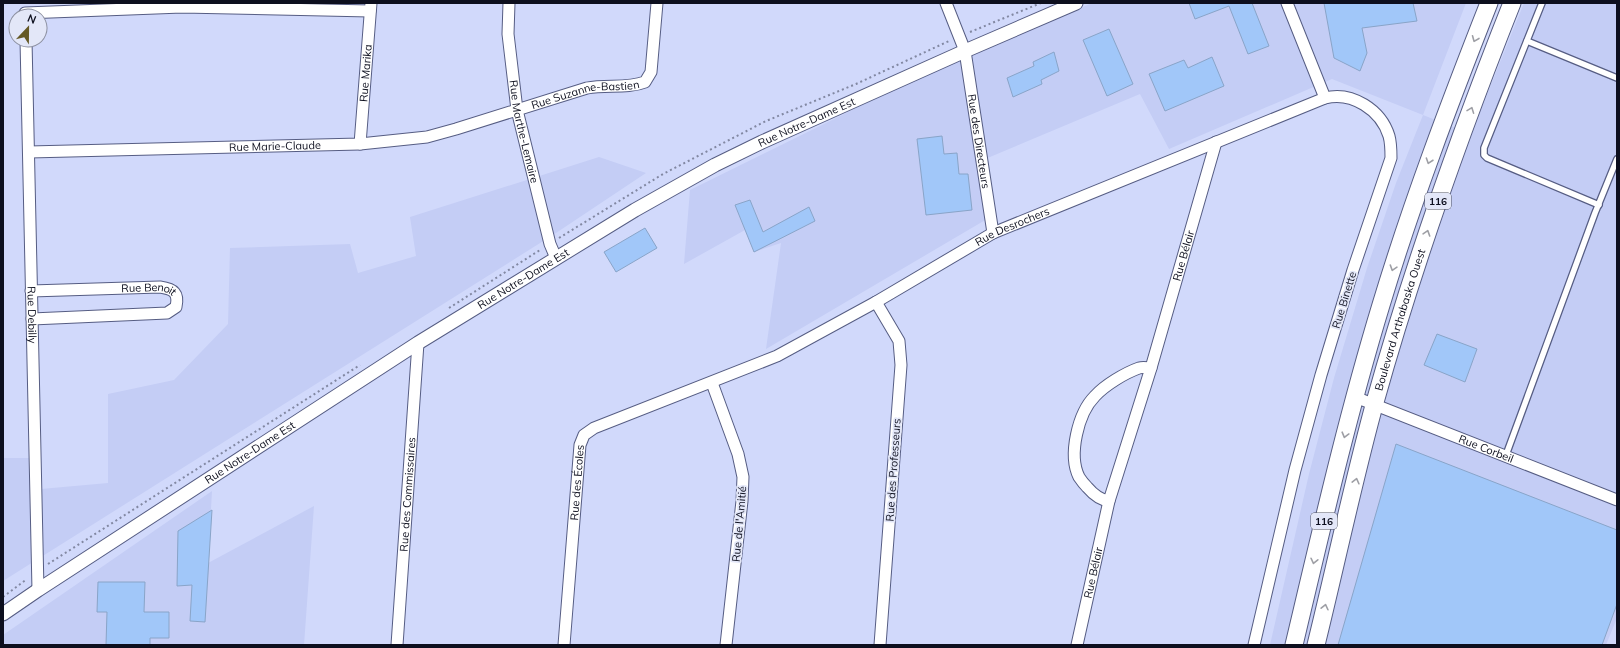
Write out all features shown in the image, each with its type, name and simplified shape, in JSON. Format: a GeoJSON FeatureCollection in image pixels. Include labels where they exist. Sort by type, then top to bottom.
{"type":"FeatureCollection","features":[{"type":"Feature","properties":{"kind":"main road","name":"Boulevard Arthabaska Ouest"},"geometry":{"type":"LineString","coordinates":[[1294,645],[1335,471],[1381,304],[1408,221],[1455,90],[1489,3]]}},
{"type":"Feature","properties":{"kind":"main road","name":"Boulevard Arthabaska Ouest"},"geometry":{"type":"LineString","coordinates":[[1316,645],[1375,404],[1396,330],[1429,226],[1459,139],[1512,3]]}},
{"type":"Feature","properties":{"kind":"street","name":"Rue Marthe-Lemaire"},"geometry":{"type":"LineString","coordinates":[[509,3],[508,34],[517,110],[550,244],[556,258]]}},
{"type":"Feature","properties":{"kind":"street","name":"Rue Suzanne-Bastien"},"geometry":{"type":"LineString","coordinates":[[517,110],[588,88],[600,86],[636,86],[645,82],[650,72],[657,3]]}},
{"type":"Feature","properties":{"kind":"street","name":"Rue des Directeurs"},"geometry":{"type":"LineString","coordinates":[[946,3],[965,51],[993,233]]}},
{"type":"Feature","properties":{"kind":"street","name":"Rue Notre-Dame Est"},"geometry":{"type":"LineString","coordinates":[[3,614],[418,343],[635,210],[716,165],[805,122],[1076,3]]}},
{"type":"Feature","properties":{"kind":"street"},"geometry":{"type":"LineString","coordinates":[[1287,3],[1325,98]]}},
{"type":"Feature","properties":{"kind":"street"},"geometry":{"type":"LineString","coordinates":[[48,10],[182,7],[371,7]]}},
{"type":"Feature","properties":{"kind":"street","name":"Rue Marika"},"geometry":{"type":"LineString","coordinates":[[360,144],[371,7]]}},
{"type":"Feature","properties":{"kind":"street","name":"Rue Debilly"},"geometry":{"type":"LineString","coordinates":[[26,48],[38,590]]}},
{"type":"Feature","properties":{"kind":"street","name":"Rue Binette"},"geometry":{"type":"LineString","coordinates":[[1254,645],[1295,470],[1321,375],[1353,270],[1391,158],[1389,136],[1379,117],[1363,104],[1346,97],[1336,96],[1325,98]]}},
{"type":"Feature","properties":{"kind":"street","name":"Rue Desrochers"},"geometry":{"type":"LineString","coordinates":[[712,383],[777,356],[876,302],[993,233],[1325,98]]}},
{"type":"Feature","properties":{"kind":"street","name":"Rue Marie-Claude"},"geometry":{"type":"LineString","coordinates":[[29,152],[360,144],[427,137],[517,110]]}},
{"type":"Feature","properties":{"kind":"street","name":"Rue Bélair"},"geometry":{"type":"LineString","coordinates":[[1077,645],[1110,501],[1151,368],[1216,142]]}},
{"type":"Feature","properties":{"kind":"street","name":"Rue Benoit"},"geometry":{"type":"LineString","coordinates":[[31,291],[160,287],[168,288],[176,293],[178,298],[176,307],[167,313],[32,319]]}},
{"type":"Feature","properties":{"kind":"street","name":"Rue des Professeurs"},"geometry":{"type":"LineString","coordinates":[[876,302],[899,341],[901,365],[880,645]]}},
{"type":"Feature","properties":{"kind":"street","name":"Rue des Commissaires"},"geometry":{"type":"LineString","coordinates":[[397,645],[418,343]]}},
{"type":"Feature","properties":{"kind":"street"},"geometry":{"type":"LineString","coordinates":[[1110,501],[1102,500],[1092,493],[1079,478],[1075,464],[1075,448],[1078,428],[1084,411],[1094,396],[1113,381],[1140,368],[1151,368]]}},
{"type":"Feature","properties":{"kind":"street","name":"Rue des Écoles"},"geometry":{"type":"LineString","coordinates":[[564,645],[580,444],[584,435],[594,428],[712,383]]}},
{"type":"Feature","properties":{"kind":"street","name":"Rue de l'Amitié"},"geometry":{"type":"LineString","coordinates":[[712,383],[738,454],[743,477],[742,501],[726,645]]}},
{"type":"Feature","properties":{"kind":"street","name":"Rue Corbeil"},"geometry":{"type":"LineString","coordinates":[[1355,397],[1506,455],[1617,500]]}},
{"type":"Feature","properties":{"kind":"lane"},"geometry":{"type":"LineString","coordinates":[[1542,3],[1484,148],[1484,155],[1487,158],[1598,205]]}},
{"type":"Feature","properties":{"kind":"lane"},"geometry":{"type":"LineString","coordinates":[[1527,41],[1617,78]]}},
{"type":"Feature","properties":{"kind":"lane"},"geometry":{"type":"LineString","coordinates":[[1506,455],[1598,205],[1617,159]]}},
{"type":"Feature","properties":{"kind":"shaded area"},"geometry":{"type":"Polygon","coordinates":[[[1092,3],[1466,3],[1423,115],[1332,79],[1169,149],[1140,94],[978,162],[987,219],[766,349],[781,243],[754,252],[745,230],[684,264],[690,190],[897,88],[1092,3]]]}},
{"type":"Feature","properties":{"kind":"shaded area"},"geometry":{"type":"Polygon","coordinates":[[[1524,3],[1617,3],[1617,618],[1606,645],[1270,645],[1309,474],[1334,378],[1367,268],[1396,183],[1423,115],[1471,134],[1524,3]]]}},
{"type":"Feature","properties":{"kind":"shaded area"},"geometry":{"type":"Polygon","coordinates":[[[599,157],[646,173],[556,233],[3,581],[3,458],[40,458],[41,489],[108,483],[108,394],[174,380],[228,324],[230,248],[350,244],[358,273],[416,256],[410,217],[599,157]]]}},
{"type":"Feature","properties":{"kind":"shaded area"},"geometry":{"type":"Polygon","coordinates":[[[212,491],[208,563],[314,506],[304,645],[3,645],[3,635],[212,491]]]}},
{"type":"Feature","properties":{"kind":"building"},"geometry":{"type":"Polygon","coordinates":[[[1189,3],[1252,3],[1269,46],[1248,54],[1229,6],[1195,19],[1189,3]]]}},
{"type":"Feature","properties":{"kind":"building"},"geometry":{"type":"Polygon","coordinates":[[[1324,3],[1413,3],[1417,21],[1362,28],[1367,53],[1360,71],[1334,58],[1324,3]]]}},
{"type":"Feature","properties":{"kind":"building"},"geometry":{"type":"Polygon","coordinates":[[[1109,29],[1133,84],[1107,96],[1083,40],[1109,29]]]}},
{"type":"Feature","properties":{"kind":"building"},"geometry":{"type":"Polygon","coordinates":[[[1054,52],[1059,71],[1041,80],[1042,84],[1013,97],[1007,78],[1034,66],[1033,62],[1054,52]]]}},
{"type":"Feature","properties":{"kind":"building"},"geometry":{"type":"Polygon","coordinates":[[[1212,57],[1224,86],[1165,111],[1149,74],[1184,60],[1188,68],[1212,57]]]}},
{"type":"Feature","properties":{"kind":"building"},"geometry":{"type":"Polygon","coordinates":[[[942,136],[944,154],[957,153],[959,174],[968,174],[972,210],[926,215],[917,139],[942,136]]]}},
{"type":"Feature","properties":{"kind":"building"},"geometry":{"type":"Polygon","coordinates":[[[750,200],[763,232],[809,207],[815,221],[754,252],[735,205],[750,200]]]}},
{"type":"Feature","properties":{"kind":"building"},"geometry":{"type":"Polygon","coordinates":[[[645,228],[657,248],[616,272],[604,252],[645,228]]]}},
{"type":"Feature","properties":{"kind":"building"},"geometry":{"type":"Polygon","coordinates":[[[1437,334],[1477,349],[1465,382],[1424,365],[1437,334]]]}},
{"type":"Feature","properties":{"kind":"building"},"geometry":{"type":"Polygon","coordinates":[[[1396,444],[1617,530],[1617,604],[1602,645],[1338,645],[1396,444]]]}},
{"type":"Feature","properties":{"kind":"building"},"geometry":{"type":"Polygon","coordinates":[[[212,510],[205,622],[190,621],[192,585],[177,586],[178,531],[212,510]]]}},
{"type":"Feature","properties":{"kind":"building"},"geometry":{"type":"Polygon","coordinates":[[[98,582],[145,582],[144,612],[169,612],[169,638],[150,638],[150,645],[106,645],[107,612],[97,612],[98,582]]]}}]}
